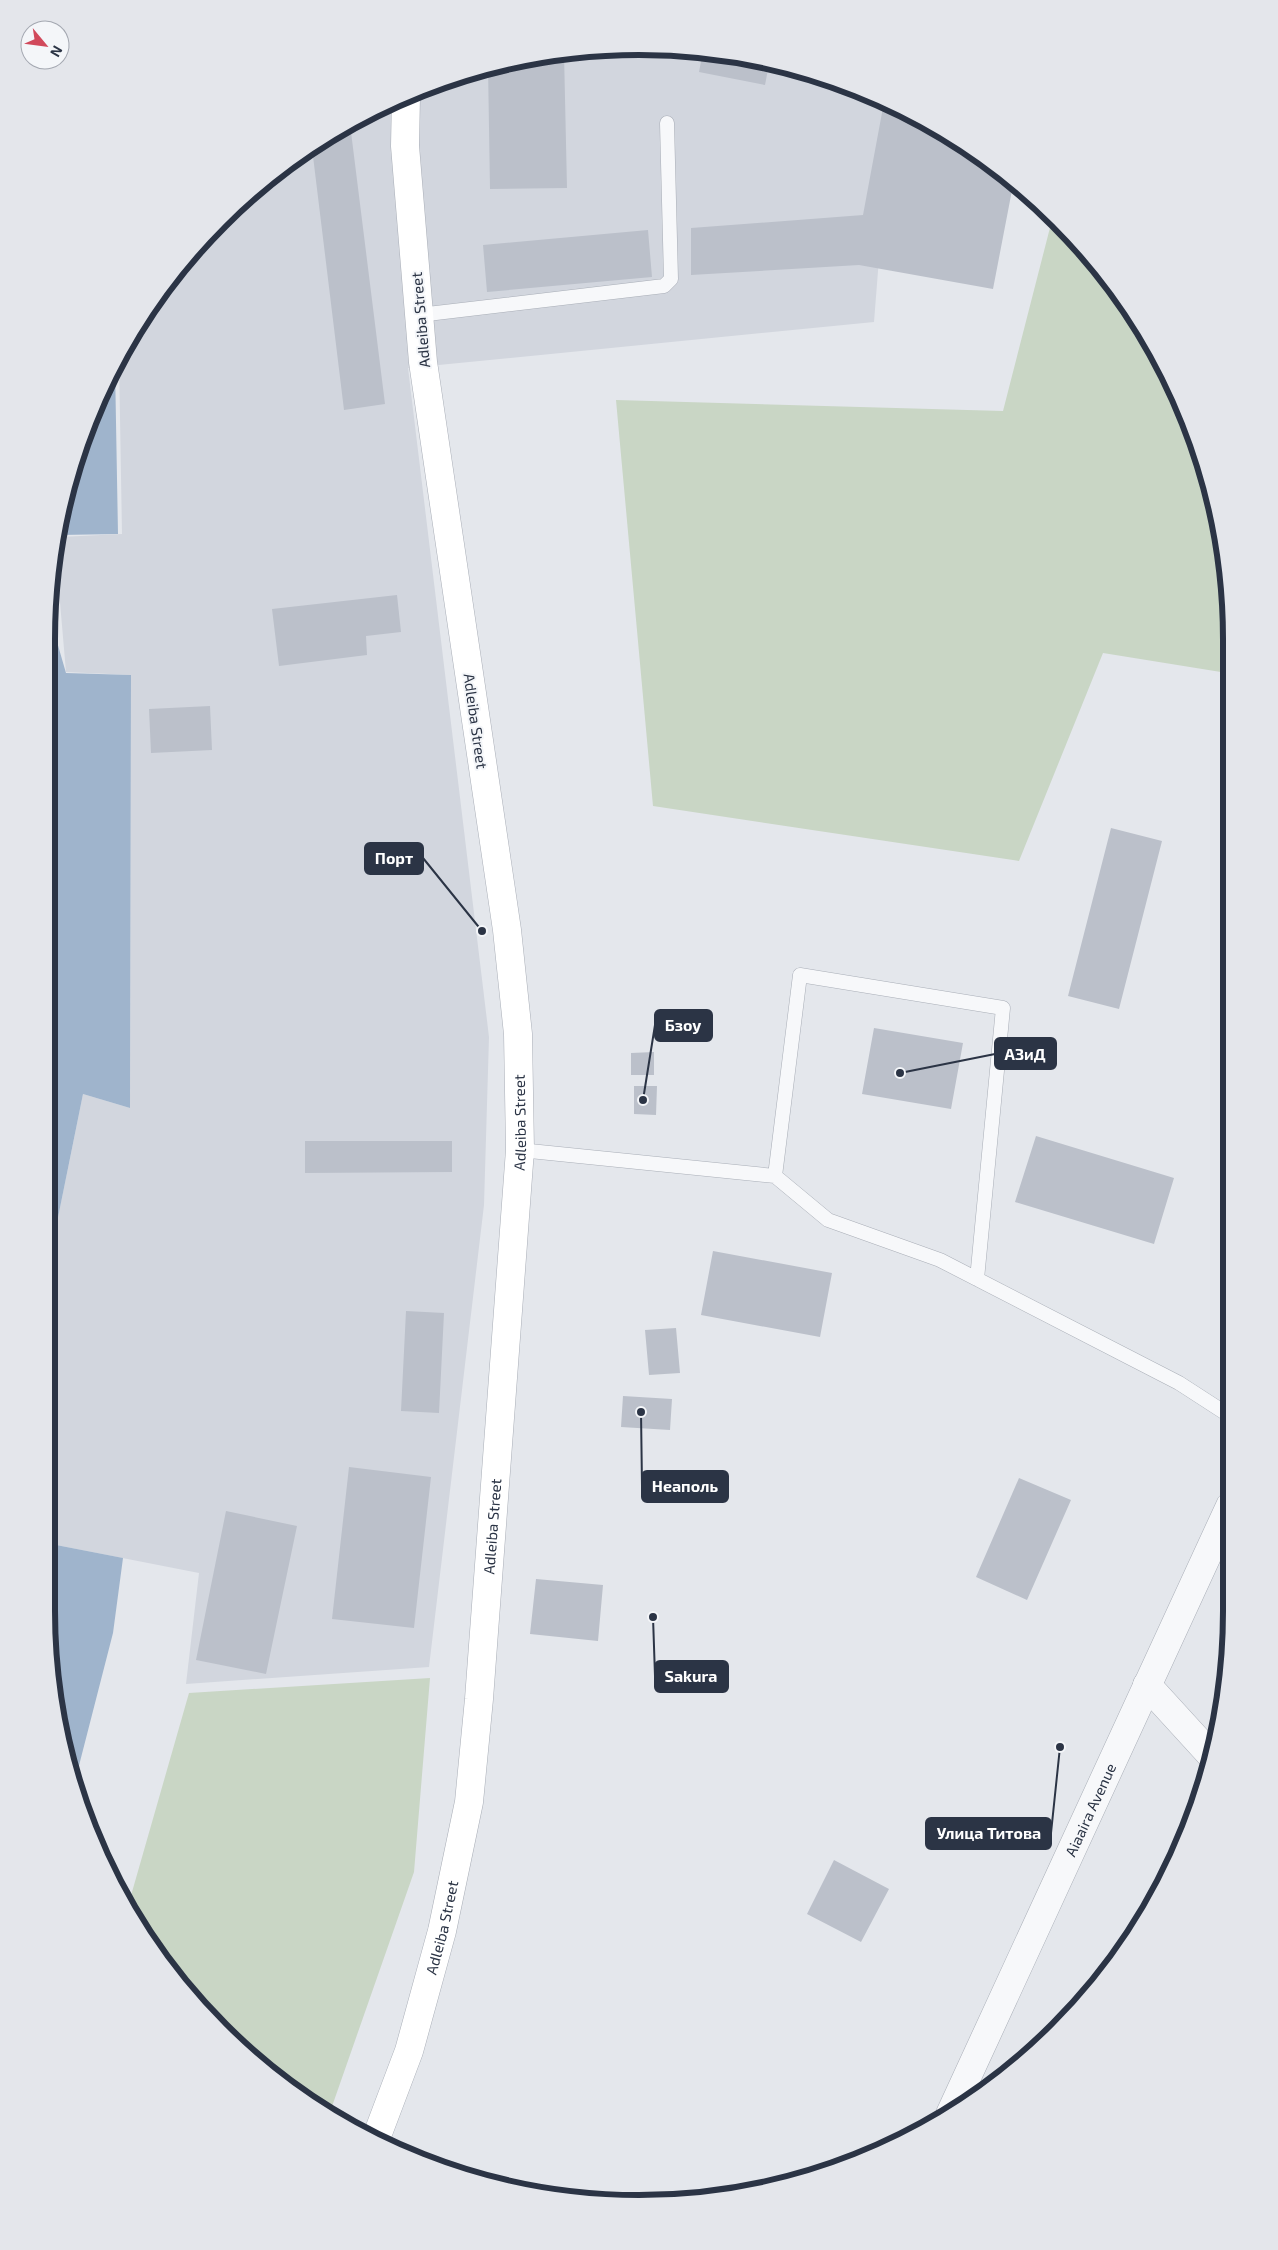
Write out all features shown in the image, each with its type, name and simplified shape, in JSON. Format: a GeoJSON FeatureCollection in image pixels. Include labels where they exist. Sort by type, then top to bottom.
{"type":"FeatureCollection","features":[{"type":"Feature","properties":{"kind":"main road","name":"Adleiba Street"},"geometry":{"type":"LineString","coordinates":[[378,2133],[409,2051],[442,1931],[469,1802],[479,1698],[520,1150],[518,1034],[507,930],[423,362],[405,146],[406,104]]}},
{"type":"Feature","properties":{"kind":"street","name":"Aiaaira Avenue"},"geometry":{"type":"LineString","coordinates":[[956,2102],[1223,1521]]}},
{"type":"Feature","properties":{"kind":"street"},"geometry":{"type":"LineString","coordinates":[[1147,1685],[1206,1750]]}},
{"type":"Feature","properties":{"kind":"lane"},"geometry":{"type":"LineString","coordinates":[[419,315],[664,286],[671,279],[667,124]]}},
{"type":"Feature","properties":{"kind":"lane"},"geometry":{"type":"LineString","coordinates":[[776,1176],[800,975],[1003,1008],[977,1279]]}},
{"type":"Feature","properties":{"kind":"lane"},"geometry":{"type":"LineString","coordinates":[[520,1150],[776,1176],[828,1220],[940,1260],[1179,1383],[1223,1411]]}},
{"type":"Feature","properties":{"kind":"shaded area"},"geometry":{"type":"Polygon","coordinates":[[[601,56],[677,56],[753,66],[827,86],[891,112],[874,322],[408,368],[489,1037],[484,1205],[429,1667],[186,1684],[199,1573],[55,1545],[55,1232],[83,1094],[130,1108],[131,675],[66,672],[58,581],[64,537],[122,534],[119,373],[133,347],[176,283],[226,226],[283,176],[347,133],[416,99],[451,86],[525,66],[601,56]]]}},
{"type":"Feature","properties":{"kind":"green space"},"geometry":{"type":"Polygon","coordinates":[[[1051,225],[1102,283],[1125,315],[1145,347],[1179,416],[1192,451],[1212,525],[1222,601],[1223,672],[1103,653],[1019,861],[653,806],[616,400],[1003,411],[1051,225]]]}},
{"type":"Feature","properties":{"kind":"green space"},"geometry":{"type":"Polygon","coordinates":[[[430,1678],[414,1872],[332,2107],[283,2074],[226,2024],[176,1967],[153,1935],[130,1898],[189,1693],[430,1678]]]}},
{"type":"Feature","properties":{"kind":"water"},"geometry":{"type":"Polygon","coordinates":[[[115,381],[118,534],[64,535],[86,451],[115,381]]]}},
{"type":"Feature","properties":{"kind":"water"},"geometry":{"type":"Polygon","coordinates":[[[55,635],[66,673],[131,675],[130,1108],[83,1094],[55,1232],[55,635]]]}},
{"type":"Feature","properties":{"kind":"water"},"geometry":{"type":"Polygon","coordinates":[[[55,1545],[123,1558],[113,1633],[78,1771],[66,1725],[56,1649],[55,1545]]]}},
{"type":"Feature","properties":{"kind":"building"},"geometry":{"type":"Polygon","coordinates":[[[702,59],[768,70],[765,85],[699,72],[702,59]]]}},
{"type":"Feature","properties":{"kind":"building"},"geometry":{"type":"Polygon","coordinates":[[[564,60],[567,188],[490,189],[488,75],[525,66],[564,60]]]}},
{"type":"Feature","properties":{"kind":"building"},"geometry":{"type":"Polygon","coordinates":[[[883,109],[931,133],[963,153],[1012,190],[993,289],[859,265],[691,275],[691,228],[863,215],[883,109]]]}},
{"type":"Feature","properties":{"kind":"building"},"geometry":{"type":"Polygon","coordinates":[[[351,131],[385,404],[344,410],[313,155],[351,131]]]}},
{"type":"Feature","properties":{"kind":"building"},"geometry":{"type":"Polygon","coordinates":[[[648,230],[652,277],[487,292],[483,245],[648,230]]]}},
{"type":"Feature","properties":{"kind":"building"},"geometry":{"type":"Polygon","coordinates":[[[397,595],[401,632],[366,636],[367,655],[279,666],[272,609],[397,595]]]}},
{"type":"Feature","properties":{"kind":"building"},"geometry":{"type":"Polygon","coordinates":[[[210,706],[212,750],[151,753],[149,709],[210,706]]]}},
{"type":"Feature","properties":{"kind":"building"},"geometry":{"type":"Polygon","coordinates":[[[1111,828],[1162,841],[1119,1009],[1068,996],[1111,828]]]}},
{"type":"Feature","properties":{"kind":"building"},"geometry":{"type":"Polygon","coordinates":[[[874,1028],[963,1043],[951,1109],[862,1094],[874,1028]]]}},
{"type":"Feature","properties":{"kind":"building"},"geometry":{"type":"Polygon","coordinates":[[[654,1052],[654,1075],[631,1075],[631,1053],[654,1052]]]}},
{"type":"Feature","properties":{"kind":"building"},"geometry":{"type":"Polygon","coordinates":[[[634,1086],[657,1086],[656,1115],[634,1114],[634,1086]]]}},
{"type":"Feature","properties":{"kind":"building"},"geometry":{"type":"Polygon","coordinates":[[[1036,1136],[1174,1178],[1154,1244],[1015,1202],[1036,1136]]]}},
{"type":"Feature","properties":{"kind":"building"},"geometry":{"type":"Polygon","coordinates":[[[305,1141],[452,1141],[452,1172],[305,1173],[305,1141]]]}},
{"type":"Feature","properties":{"kind":"building"},"geometry":{"type":"Polygon","coordinates":[[[713,1251],[832,1273],[820,1337],[701,1315],[713,1251]]]}},
{"type":"Feature","properties":{"kind":"building"},"geometry":{"type":"Polygon","coordinates":[[[406,1311],[444,1313],[439,1413],[401,1411],[406,1311]]]}},
{"type":"Feature","properties":{"kind":"building"},"geometry":{"type":"Polygon","coordinates":[[[676,1328],[680,1373],[649,1375],[645,1330],[676,1328]]]}},
{"type":"Feature","properties":{"kind":"building"},"geometry":{"type":"Polygon","coordinates":[[[623,1396],[672,1399],[670,1430],[621,1427],[623,1396]]]}},
{"type":"Feature","properties":{"kind":"building"},"geometry":{"type":"Polygon","coordinates":[[[349,1467],[431,1477],[414,1628],[332,1619],[349,1467]]]}},
{"type":"Feature","properties":{"kind":"building"},"geometry":{"type":"Polygon","coordinates":[[[1019,1478],[1071,1500],[1027,1600],[976,1577],[1019,1478]]]}},
{"type":"Feature","properties":{"kind":"building"},"geometry":{"type":"Polygon","coordinates":[[[226,1511],[297,1526],[266,1674],[196,1660],[226,1511]]]}},
{"type":"Feature","properties":{"kind":"building"},"geometry":{"type":"Polygon","coordinates":[[[536,1579],[603,1585],[598,1641],[530,1634],[536,1579]]]}},
{"type":"Feature","properties":{"kind":"building"},"geometry":{"type":"Polygon","coordinates":[[[834,1860],[889,1889],[861,1942],[807,1914],[834,1860]]]}},
{"type":"Feature","properties":{"kind":"place","name":"Порт"},"geometry":{"type":"Point","coordinates":[482,931]}},
{"type":"Feature","properties":{"kind":"place","name":"АЗиД"},"geometry":{"type":"Point","coordinates":[900,1073]}},
{"type":"Feature","properties":{"kind":"place","name":"Бзоу"},"geometry":{"type":"Point","coordinates":[643,1100]}},
{"type":"Feature","properties":{"kind":"place","name":"Неаполь"},"geometry":{"type":"Point","coordinates":[641,1412]}},
{"type":"Feature","properties":{"kind":"place","name":"Sakura"},"geometry":{"type":"Point","coordinates":[653,1617]}},
{"type":"Feature","properties":{"kind":"place","name":"Улица Титова"},"geometry":{"type":"Point","coordinates":[1060,1747]}}]}
